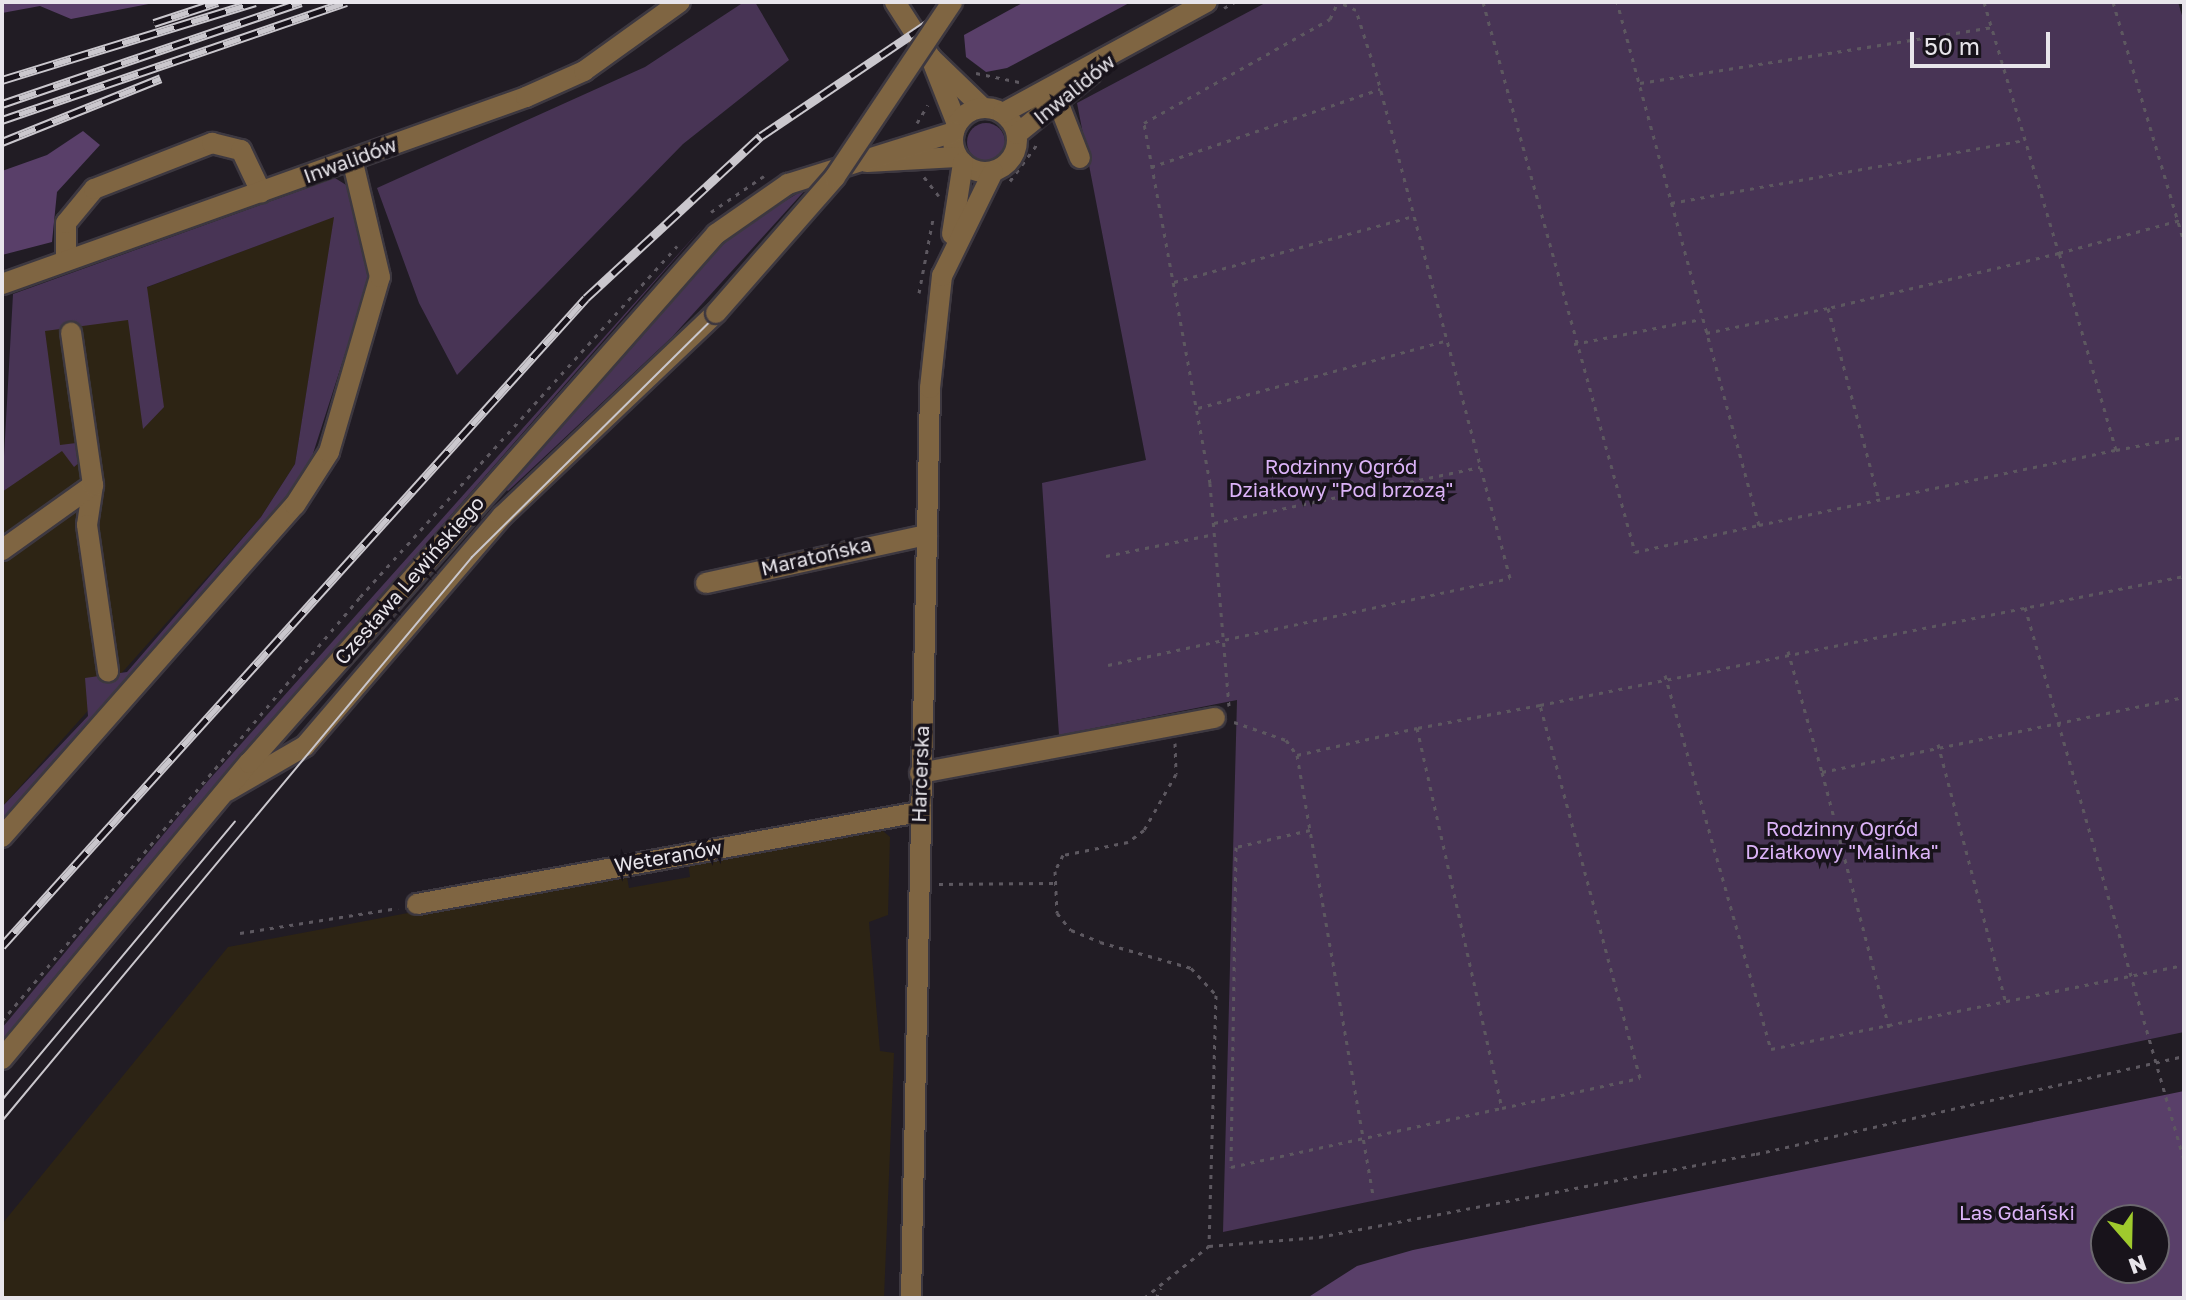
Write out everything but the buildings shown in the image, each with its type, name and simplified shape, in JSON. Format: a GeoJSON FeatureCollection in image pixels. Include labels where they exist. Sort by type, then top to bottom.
{"type":"FeatureCollection","features":[{"type":"Feature","properties":{"kind":"street","name":"Inwalidów"},"geometry":{"type":"LineString","coordinates":[[2,284],[352,159],[584,71],[680,2]]}},
{"type":"Feature","properties":{"kind":"street"},"geometry":{"type":"LineString","coordinates":[[895,2],[931,58],[956,128],[960,160],[993,172],[1011,160],[1017,134],[931,58]]}},
{"type":"Feature","properties":{"kind":"street"},"geometry":{"type":"LineString","coordinates":[[225,791],[305,746],[493,526],[716,313],[835,177],[952,2]]}},
{"type":"Feature","properties":{"kind":"street","name":"Inwalidów"},"geometry":{"type":"LineString","coordinates":[[993,110],[1207,2]]}},
{"type":"Feature","properties":{"kind":"street","name":"Inwalidów"},"geometry":{"type":"LineString","coordinates":[[1017,134],[1130,43]]}},
{"type":"Feature","properties":{"kind":"street"},"geometry":{"type":"LineString","coordinates":[[1058,102],[1080,158]]}},
{"type":"Feature","properties":{"kind":"street"},"geometry":{"type":"LineString","coordinates":[[956,128],[993,110]]}},
{"type":"Feature","properties":{"kind":"street","name":"Czesława Lewińskiego"},"geometry":{"type":"LineString","coordinates":[[2,1059],[225,791],[716,234],[764,195],[918,144],[956,128]]}},
{"type":"Feature","properties":{"kind":"street"},"geometry":{"type":"LineString","coordinates":[[66,260],[66,223],[94,189],[212,143],[241,150],[261,192]]}},
{"type":"Feature","properties":{"kind":"street","name":"Czesława Lewińskiego"},"geometry":{"type":"LineString","coordinates":[[918,144],[960,160]]}},
{"type":"Feature","properties":{"kind":"street"},"geometry":{"type":"LineString","coordinates":[[2,837],[295,505],[329,452],[380,277],[352,159]]}},
{"type":"Feature","properties":{"kind":"street","name":"Harcerska"},"geometry":{"type":"LineString","coordinates":[[911,1298],[919,812],[932,362],[950,252],[960,160]]}},
{"type":"Feature","properties":{"kind":"street","name":"Harcerska"},"geometry":{"type":"LineString","coordinates":[[950,252],[993,172]]}},
{"type":"Feature","properties":{"kind":"street"},"geometry":{"type":"LineString","coordinates":[[71,333],[93,485],[87,525],[108,671]]}},
{"type":"Feature","properties":{"kind":"street"},"geometry":{"type":"LineString","coordinates":[[2,550],[93,485]]}},
{"type":"Feature","properties":{"kind":"street","name":"Maratońska"},"geometry":{"type":"LineString","coordinates":[[706,583],[927,535]]}},
{"type":"Feature","properties":{"kind":"street"},"geometry":{"type":"LineString","coordinates":[[920,773],[1171,722],[1215,718]]}},
{"type":"Feature","properties":{"kind":"street","name":"Weteranów"},"geometry":{"type":"LineString","coordinates":[[417,904],[919,812]]}},
{"type":"Feature","properties":{"kind":"path"},"geometry":{"type":"LineString","coordinates":[[1108,665],[1226,640],[1510,578],[1380,89],[1356,10],[1339,2],[1330,19],[1147,115],[1151,167],[1198,408],[1214,523],[1226,640],[1230,721],[1286,740],[1297,755],[1373,1195]]}},
{"type":"Feature","properties":{"kind":"path"},"geometry":{"type":"LineString","coordinates":[[1483,2],[1630,549],[2184,437]]}},
{"type":"Feature","properties":{"kind":"path"},"geometry":{"type":"LineString","coordinates":[[1617,2],[1759,525]]}},
{"type":"Feature","properties":{"kind":"path"},"geometry":{"type":"LineString","coordinates":[[1984,2],[2116,450]]}},
{"type":"Feature","properties":{"kind":"path"},"geometry":{"type":"LineString","coordinates":[[2113,2],[2184,242]]}},
{"type":"Feature","properties":{"kind":"path"},"geometry":{"type":"LineString","coordinates":[[1639,83],[1992,27]]}},
{"type":"Feature","properties":{"kind":"path"},"geometry":{"type":"LineString","coordinates":[[967,76],[1015,83],[1033,75]]}},
{"type":"Feature","properties":{"kind":"path"},"geometry":{"type":"LineString","coordinates":[[1151,167],[1380,89]]}},
{"type":"Feature","properties":{"kind":"path"},"geometry":{"type":"LineString","coordinates":[[1671,203],[2026,140]]}},
{"type":"Feature","properties":{"kind":"path"},"geometry":{"type":"LineString","coordinates":[[918,144],[939,197],[919,278],[920,308]]}},
{"type":"Feature","properties":{"kind":"path"},"geometry":{"type":"LineString","coordinates":[[1173,282],[1414,216]]}},
{"type":"Feature","properties":{"kind":"path"},"geometry":{"type":"LineString","coordinates":[[1706,333],[1828,308],[2059,253],[2184,219]]}},
{"type":"Feature","properties":{"kind":"path"},"geometry":{"type":"LineString","coordinates":[[1828,308],[1879,500]]}},
{"type":"Feature","properties":{"kind":"path"},"geometry":{"type":"LineString","coordinates":[[1574,344],[1702,319]]}},
{"type":"Feature","properties":{"kind":"path"},"geometry":{"type":"LineString","coordinates":[[1198,408],[1447,340]]}},
{"type":"Feature","properties":{"kind":"path"},"geometry":{"type":"LineString","coordinates":[[2,1021],[141,850],[501,439]]}},
{"type":"Feature","properties":{"kind":"path"},"geometry":{"type":"LineString","coordinates":[[1214,523],[1480,467]]}},
{"type":"Feature","properties":{"kind":"path"},"geometry":{"type":"LineString","coordinates":[[1106,556],[1215,534]]}},
{"type":"Feature","properties":{"kind":"path"},"geometry":{"type":"LineString","coordinates":[[1297,755],[1540,705],[1665,675],[2184,576]]}},
{"type":"Feature","properties":{"kind":"path"},"geometry":{"type":"LineString","coordinates":[[2025,607],[2063,721],[2184,1160]]}},
{"type":"Feature","properties":{"kind":"path"},"geometry":{"type":"LineString","coordinates":[[1788,651],[1889,1027]]}},
{"type":"Feature","properties":{"kind":"path"},"geometry":{"type":"LineString","coordinates":[[1665,675],[1771,1049],[2184,965]]}},
{"type":"Feature","properties":{"kind":"path"},"geometry":{"type":"LineString","coordinates":[[1822,772],[1938,744],[2184,697]]}},
{"type":"Feature","properties":{"kind":"path"},"geometry":{"type":"LineString","coordinates":[[1310,830],[1236,847],[1231,1167],[1640,1078],[1540,705]]}},
{"type":"Feature","properties":{"kind":"path"},"geometry":{"type":"LineString","coordinates":[[1171,722],[1176,774],[1144,830],[1128,842],[1063,855],[1056,883],[1057,913],[1071,930],[1191,968],[1216,995],[1209,1246]]}},
{"type":"Feature","properties":{"kind":"path"},"geometry":{"type":"LineString","coordinates":[[1417,728],[1502,1108]]}},
{"type":"Feature","properties":{"kind":"path"},"geometry":{"type":"LineString","coordinates":[[1938,744],[2006,1003]]}},
{"type":"Feature","properties":{"kind":"path"},"geometry":{"type":"LineString","coordinates":[[918,884],[1056,883]]}},
{"type":"Feature","properties":{"kind":"path"},"geometry":{"type":"LineString","coordinates":[[240,933],[417,904]]}},
{"type":"Feature","properties":{"kind":"path"},"geometry":{"type":"LineString","coordinates":[[1144,1298],[1161,1288],[1209,1246],[1319,1237],[1756,1154],[2184,1056]]}},
{"type":"Feature","properties":{"kind":"path"},"geometry":{"type":"LineString","coordinates":[[1156,1298],[1161,1288]]}},
{"type":"Feature","properties":{"kind":"shaded area"},"geometry":{"type":"Polygon","coordinates":[[[335,216],[295,464],[261,517],[2,807],[2,492],[53,455],[37,329],[335,216]]]}},
{"type":"Feature","properties":{"kind":"shaded area"},"geometry":{"type":"Polygon","coordinates":[[[876,825],[890,837],[888,915],[869,922],[880,1051],[894,1053],[884,1298],[2,1298],[2,1224],[228,947],[626,872],[629,888],[690,877],[688,863],[876,825]]]}},
{"type":"Feature","properties":{"kind":"green space"},"geometry":{"type":"Polygon","coordinates":[[[2,2],[159,2],[71,19],[40,6],[2,13],[2,2]]]}},
{"type":"Feature","properties":{"kind":"green space"},"geometry":{"type":"Polygon","coordinates":[[[744,2],[755,2],[789,60],[683,144],[457,375],[419,303],[377,188],[645,67],[744,2]]]}},
{"type":"Feature","properties":{"kind":"green space"},"geometry":{"type":"Polygon","coordinates":[[[1024,2],[1131,2],[1007,68],[986,72],[966,57],[964,35],[1024,2]]]}},
{"type":"Feature","properties":{"kind":"green space"},"geometry":{"type":"Polygon","coordinates":[[[1267,2],[2178,2],[2184,22],[2184,1032],[1223,1232],[1237,700],[1059,735],[1042,483],[1146,460],[1077,103],[1267,2]]]}},
{"type":"Feature","properties":{"kind":"green space"},"geometry":{"type":"Polygon","coordinates":[[[986,123],[1000,128],[1005,142],[1000,156],[986,161],[972,156],[967,142],[972,128],[986,123]]]}},
{"type":"Feature","properties":{"kind":"green space"},"geometry":{"type":"Polygon","coordinates":[[[83,131],[100,145],[57,192],[52,242],[2,255],[2,171],[47,155],[83,131]]]}},
{"type":"Feature","properties":{"kind":"green space"},"geometry":{"type":"Polygon","coordinates":[[[335,178],[351,188],[370,276],[310,463],[270,520],[2,822],[2,807],[88,716],[85,678],[127,672],[261,517],[295,464],[334,217],[147,287],[164,407],[143,429],[128,320],[45,331],[60,445],[76,443],[80,462],[74,467],[62,451],[2,492],[13,294],[335,178]]]}},
{"type":"Feature","properties":{"kind":"green space"},"geometry":{"type":"Polygon","coordinates":[[[808,187],[672,337],[508,491],[503,487],[729,235],[808,187]]]}},
{"type":"Feature","properties":{"kind":"green space"},"geometry":{"type":"Polygon","coordinates":[[[706,223],[280,711],[2,1043],[2,1028],[208,781],[706,223]]]}},
{"type":"Feature","properties":{"kind":"green space","name":"Las Gdański"},"geometry":{"type":"Polygon","coordinates":[[[2184,1091],[2184,1298],[1307,1298],[1357,1266],[1413,1250],[2184,1091]]]}},
{"type":"Feature","properties":{"kind":"tram line"},"geometry":{"type":"LineString","coordinates":[[2,1121],[472,557],[787,245],[889,112],[958,2]]}},
{"type":"Feature","properties":{"kind":"tram line"},"geometry":{"type":"LineString","coordinates":[[2,1100],[235,821]]}},
{"type":"Feature","properties":{"kind":"railway"},"geometry":{"type":"LineString","coordinates":[[154,23],[218,2]]}},
{"type":"Feature","properties":{"kind":"railway"},"geometry":{"type":"LineString","coordinates":[[2,80],[255,2]]}},
{"type":"Feature","properties":{"kind":"railway"},"geometry":{"type":"LineString","coordinates":[[2,104],[301,2]]}},
{"type":"Feature","properties":{"kind":"railway"},"geometry":{"type":"LineString","coordinates":[[2,120],[346,2]]}},
{"type":"Feature","properties":{"kind":"railway"},"geometry":{"type":"LineString","coordinates":[[2,946],[586,298],[761,136],[960,2]]}},
{"type":"Feature","properties":{"kind":"railway"},"geometry":{"type":"LineString","coordinates":[[2,142],[161,78]]}},
{"type":"Feature","properties":{"kind":"park label","name":"Rodzinny Ogród Działkowy \"Pod brzozą\""},"geometry":{"type":"Point","coordinates":[1341,478]}},
{"type":"Feature","properties":{"kind":"park label","name":"Rodzinny Ogród Działkowy \"Malinka\""},"geometry":{"type":"Point","coordinates":[1842,840]}}]}
